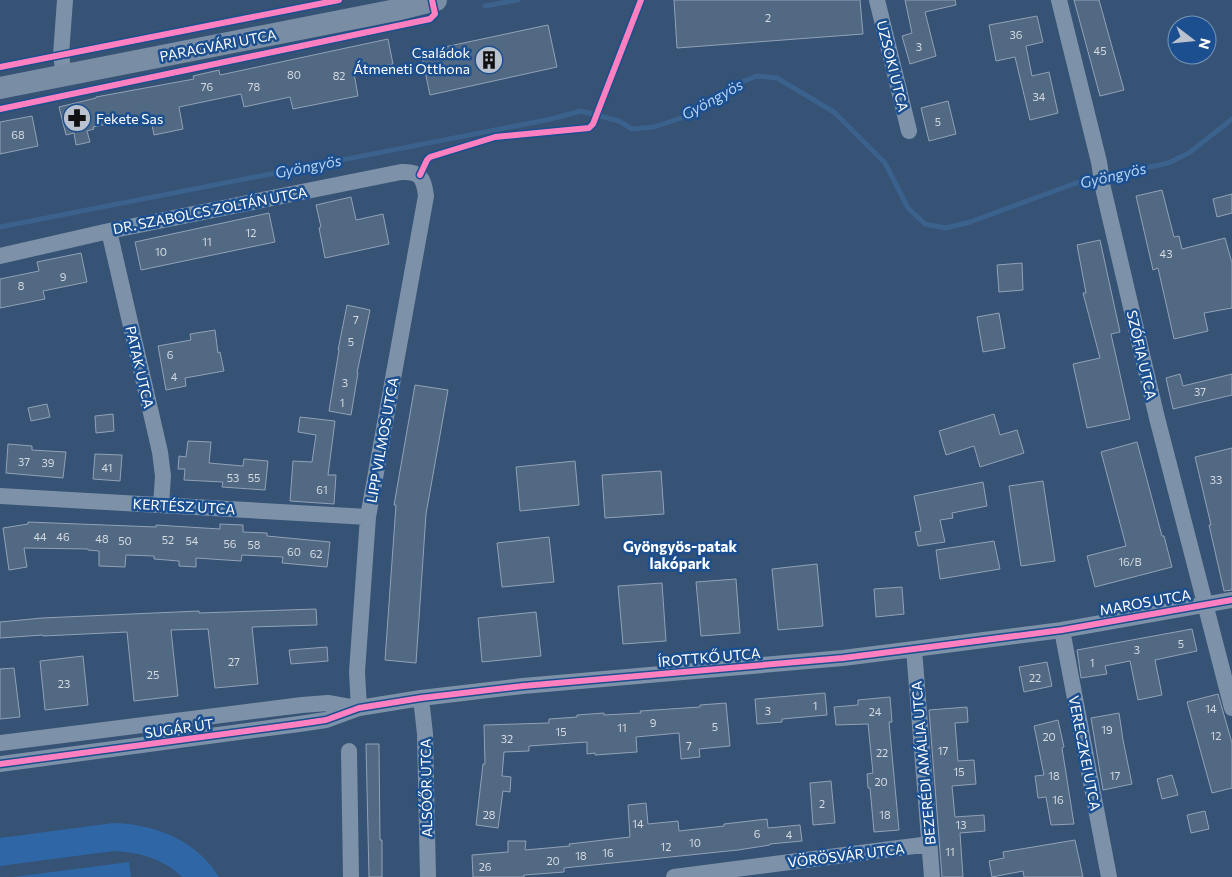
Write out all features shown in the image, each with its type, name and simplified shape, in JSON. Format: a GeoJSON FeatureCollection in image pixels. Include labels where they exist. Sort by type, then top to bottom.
{"type":"FeatureCollection","features":[{"type":"Feature","properties":{"kind":"street"},"geometry":{"type":"LineString","coordinates":[[64,75],[61,55],[65,0]]}},
{"type":"Feature","properties":{"kind":"street","name":"PARAGVÁRI UTCA"},"geometry":{"type":"LineString","coordinates":[[0,88],[395,5],[436,0]]}},
{"type":"Feature","properties":{"kind":"street","name":"UZSOKI UTCA"},"geometry":{"type":"LineString","coordinates":[[877,0],[909,131]]}},
{"type":"Feature","properties":{"kind":"street","name":"SZÓFIA UTCA"},"geometry":{"type":"LineString","coordinates":[[1059,0],[1099,162],[1103,188],[1157,418],[1232,708]]}},
{"type":"Feature","properties":{"kind":"street","name":"DR. SZABOLCS ZOLTÁN UTCA"},"geometry":{"type":"LineString","coordinates":[[0,256],[109,231],[401,172],[411,171],[420,175]]}},
{"type":"Feature","properties":{"kind":"street","name":"LIPP VILMOS UTCA"},"geometry":{"type":"LineString","coordinates":[[359,708],[358,672],[368,517],[426,196],[425,186],[420,175]]}},
{"type":"Feature","properties":{"kind":"street","name":"PATAK UTCA"},"geometry":{"type":"LineString","coordinates":[[109,231],[160,452],[163,476],[161,505]]}},
{"type":"Feature","properties":{"kind":"street","name":"KERTÉSZ UTCA"},"geometry":{"type":"LineString","coordinates":[[0,496],[368,517]]}},
{"type":"Feature","properties":{"kind":"street","name":"MAROS UTCA"},"geometry":{"type":"LineString","coordinates":[[1062,630],[1232,600]]}},
{"type":"Feature","properties":{"kind":"street","name":"ÍROTTKŐ UTCA"},"geometry":{"type":"LineString","coordinates":[[359,708],[422,698],[532,685],[843,658],[1062,630]]}},
{"type":"Feature","properties":{"kind":"street","name":"VERECZKEI UTCA"},"geometry":{"type":"LineString","coordinates":[[1062,630],[1109,877]]}},
{"type":"Feature","properties":{"kind":"street","name":"BEZERÉDI AMÁLIA UTCA"},"geometry":{"type":"LineString","coordinates":[[914,650],[932,877]]}},
{"type":"Feature","properties":{"kind":"street","name":"ALSÓŐR UTCA"},"geometry":{"type":"LineString","coordinates":[[422,698],[425,734],[428,877]]}},
{"type":"Feature","properties":{"kind":"street","name":"SUGÁR ÚT"},"geometry":{"type":"LineString","coordinates":[[0,743],[302,705],[328,703],[359,708]]}},
{"type":"Feature","properties":{"kind":"street","name":"SUGÁR ÚT"},"geometry":{"type":"LineString","coordinates":[[0,764],[326,720],[359,708]]}},
{"type":"Feature","properties":{"kind":"street"},"geometry":{"type":"LineString","coordinates":[[349,751],[351,877]]}},
{"type":"Feature","properties":{"kind":"street","name":"VÖRÖSVÁR UTCA"},"geometry":{"type":"LineString","coordinates":[[674,877],[930,844]]}},
{"type":"Feature","properties":{"kind":"shaded area"},"geometry":{"type":"Polygon","coordinates":[[[113,823],[144,827],[173,836],[199,853],[219,877],[182,877],[159,861],[133,853],[114,851],[0,866],[0,838],[113,823]]]}},
{"type":"Feature","properties":{"kind":"shaded area"},"geometry":{"type":"Polygon","coordinates":[[[129,862],[131,877],[13,877],[129,862]]]}},
{"type":"Feature","properties":{"kind":"building"},"geometry":{"type":"Polygon","coordinates":[[[674,0],[860,0],[863,34],[677,48],[674,0]]]}},
{"type":"Feature","properties":{"kind":"building"},"geometry":{"type":"Polygon","coordinates":[[[905,0],[955,0],[956,5],[925,12],[936,56],[910,64],[902,36],[912,33],[905,0]]]}},
{"type":"Feature","properties":{"kind":"building"},"geometry":{"type":"Polygon","coordinates":[[[1074,0],[1099,0],[1124,90],[1100,96],[1074,0]]]}},
{"type":"Feature","properties":{"kind":"building"},"geometry":{"type":"Polygon","coordinates":[[[1037,16],[1043,42],[1026,46],[1032,76],[1049,72],[1058,113],[1030,120],[1015,57],[996,61],[989,25],[1037,16]]]}},
{"type":"Feature","properties":{"kind":"building","name":"Családok Átmeneti Otthona"},"geometry":{"type":"Polygon","coordinates":[[[548,25],[557,67],[430,95],[421,52],[548,25]]]}},
{"type":"Feature","properties":{"kind":"building"},"geometry":{"type":"Polygon","coordinates":[[[388,39],[393,64],[354,73],[358,96],[293,109],[290,97],[244,107],[241,94],[179,107],[183,129],[154,135],[150,115],[93,127],[94,129],[87,131],[90,142],[76,145],[74,133],[66,135],[59,107],[96,97],[194,79],[193,76],[219,70],[220,75],[388,39]]]}},
{"type":"Feature","properties":{"kind":"building"},"geometry":{"type":"Polygon","coordinates":[[[948,101],[956,134],[929,141],[921,108],[948,101]]]}},
{"type":"Feature","properties":{"kind":"building"},"geometry":{"type":"Polygon","coordinates":[[[32,116],[38,146],[0,154],[0,122],[32,116]]]}},
{"type":"Feature","properties":{"kind":"building"},"geometry":{"type":"Polygon","coordinates":[[[1162,190],[1174,237],[1179,236],[1182,249],[1225,238],[1232,263],[1232,308],[1204,313],[1208,331],[1174,339],[1158,268],[1153,270],[1136,196],[1162,190]]]}},
{"type":"Feature","properties":{"kind":"building"},"geometry":{"type":"Polygon","coordinates":[[[1232,194],[1232,213],[1217,217],[1213,199],[1232,194]]]}},
{"type":"Feature","properties":{"kind":"building"},"geometry":{"type":"Polygon","coordinates":[[[351,197],[356,220],[383,214],[389,244],[325,258],[316,205],[351,197]]]}},
{"type":"Feature","properties":{"kind":"building"},"geometry":{"type":"Polygon","coordinates":[[[269,213],[275,242],[141,270],[135,242],[269,213]]]}},
{"type":"Feature","properties":{"kind":"building"},"geometry":{"type":"Polygon","coordinates":[[[1100,240],[1120,332],[1111,334],[1130,419],[1087,428],[1073,364],[1100,358],[1083,293],[1086,293],[1077,245],[1100,240]]]}},
{"type":"Feature","properties":{"kind":"building"},"geometry":{"type":"Polygon","coordinates":[[[81,253],[87,282],[43,291],[45,299],[0,308],[0,279],[39,271],[37,262],[81,253]]]}},
{"type":"Feature","properties":{"kind":"building"},"geometry":{"type":"Polygon","coordinates":[[[1022,263],[1023,290],[999,292],[997,265],[1022,263]]]}},
{"type":"Feature","properties":{"kind":"building"},"geometry":{"type":"Polygon","coordinates":[[[347,305],[370,310],[357,373],[351,415],[329,411],[347,305]]]}},
{"type":"Feature","properties":{"kind":"building"},"geometry":{"type":"Polygon","coordinates":[[[999,313],[1005,348],[983,352],[977,317],[999,313]]]}},
{"type":"Feature","properties":{"kind":"building"},"geometry":{"type":"Polygon","coordinates":[[[215,330],[218,353],[220,352],[224,371],[185,378],[186,386],[166,390],[158,346],[191,340],[190,334],[215,330]]]}},
{"type":"Feature","properties":{"kind":"building"},"geometry":{"type":"Polygon","coordinates":[[[1180,374],[1183,386],[1232,374],[1232,395],[1173,409],[1166,378],[1180,374]]]}},
{"type":"Feature","properties":{"kind":"building"},"geometry":{"type":"Polygon","coordinates":[[[415,385],[448,390],[426,514],[416,663],[385,660],[396,505],[394,505],[415,385]]]}},
{"type":"Feature","properties":{"kind":"building"},"geometry":{"type":"Polygon","coordinates":[[[47,404],[50,417],[31,421],[28,408],[47,404]]]}},
{"type":"Feature","properties":{"kind":"building"},"geometry":{"type":"Polygon","coordinates":[[[113,414],[114,431],[96,433],[95,416],[113,414]]]}},
{"type":"Feature","properties":{"kind":"building"},"geometry":{"type":"Polygon","coordinates":[[[994,414],[1000,435],[1017,430],[1024,453],[980,467],[974,446],[946,455],[939,431],[994,414]]]}},
{"type":"Feature","properties":{"kind":"building"},"geometry":{"type":"Polygon","coordinates":[[[300,417],[335,421],[328,475],[336,475],[334,504],[290,501],[293,461],[312,462],[316,435],[298,432],[300,417]]]}},
{"type":"Feature","properties":{"kind":"building"},"geometry":{"type":"Polygon","coordinates":[[[188,441],[211,442],[209,463],[243,466],[244,459],[268,461],[265,490],[222,487],[223,482],[184,480],[185,469],[178,469],[179,456],[186,457],[188,441]]]}},
{"type":"Feature","properties":{"kind":"building"},"geometry":{"type":"Polygon","coordinates":[[[1137,442],[1172,567],[1095,587],[1087,556],[1126,546],[1101,452],[1137,442]]]}},
{"type":"Feature","properties":{"kind":"building"},"geometry":{"type":"Polygon","coordinates":[[[8,444],[32,446],[32,450],[66,452],[63,478],[6,473],[8,444]]]}},
{"type":"Feature","properties":{"kind":"building"},"geometry":{"type":"Polygon","coordinates":[[[1232,448],[1232,590],[1224,591],[1195,457],[1232,448]]]}},
{"type":"Feature","properties":{"kind":"building"},"geometry":{"type":"Polygon","coordinates":[[[95,454],[122,455],[120,481],[93,479],[95,454]]]}},
{"type":"Feature","properties":{"kind":"building"},"geometry":{"type":"Polygon","coordinates":[[[575,461],[579,505],[520,511],[516,467],[575,461]]]}},
{"type":"Feature","properties":{"kind":"building"},"geometry":{"type":"Polygon","coordinates":[[[661,471],[664,514],[605,518],[602,475],[661,471]]]}},
{"type":"Feature","properties":{"kind":"building"},"geometry":{"type":"Polygon","coordinates":[[[1043,481],[1055,561],[1021,566],[1009,486],[1043,481]]]}},
{"type":"Feature","properties":{"kind":"building"},"geometry":{"type":"Polygon","coordinates":[[[983,482],[987,506],[952,513],[953,518],[940,520],[945,542],[918,546],[915,532],[921,531],[914,496],[983,482]]]}},
{"type":"Feature","properties":{"kind":"building"},"geometry":{"type":"Polygon","coordinates":[[[28,522],[156,527],[156,525],[220,529],[220,524],[243,525],[243,532],[267,533],[267,536],[330,542],[327,567],[282,563],[283,557],[242,555],[241,561],[196,558],[196,567],[179,566],[179,561],[154,559],[154,556],[126,555],[125,567],[99,566],[99,551],[88,549],[24,548],[27,567],[9,570],[3,528],[28,524],[28,522]]]}},
{"type":"Feature","properties":{"kind":"building"},"geometry":{"type":"Polygon","coordinates":[[[549,537],[554,582],[502,587],[497,543],[549,537]]]}},
{"type":"Feature","properties":{"kind":"building"},"geometry":{"type":"Polygon","coordinates":[[[994,541],[1000,569],[940,579],[936,550],[994,541]]]}},
{"type":"Feature","properties":{"kind":"building"},"geometry":{"type":"Polygon","coordinates":[[[817,564],[823,626],[778,630],[772,569],[817,564]]]}},
{"type":"Feature","properties":{"kind":"building"},"geometry":{"type":"Polygon","coordinates":[[[736,579],[740,633],[701,636],[696,582],[736,579]]]}},
{"type":"Feature","properties":{"kind":"building"},"geometry":{"type":"Polygon","coordinates":[[[662,583],[666,641],[623,644],[618,586],[662,583]]]}},
{"type":"Feature","properties":{"kind":"building"},"geometry":{"type":"Polygon","coordinates":[[[902,587],[904,614],[876,617],[874,589],[902,587]]]}},
{"type":"Feature","properties":{"kind":"building"},"geometry":{"type":"Polygon","coordinates":[[[316,609],[317,625],[252,627],[258,684],[215,688],[208,629],[171,630],[178,696],[134,701],[127,632],[0,638],[0,622],[42,618],[199,611],[199,613],[316,609]]]}},
{"type":"Feature","properties":{"kind":"building"},"geometry":{"type":"Polygon","coordinates":[[[536,612],[541,656],[482,662],[478,618],[536,612]]]}},
{"type":"Feature","properties":{"kind":"building"},"geometry":{"type":"Polygon","coordinates":[[[1192,629],[1197,651],[1155,660],[1162,695],[1138,700],[1130,661],[1105,666],[1107,674],[1081,678],[1077,650],[1192,629]]]}},
{"type":"Feature","properties":{"kind":"building"},"geometry":{"type":"Polygon","coordinates":[[[327,647],[328,661],[291,664],[289,650],[327,647]]]}},
{"type":"Feature","properties":{"kind":"building"},"geometry":{"type":"Polygon","coordinates":[[[83,656],[88,705],[45,710],[40,661],[83,656]]]}},
{"type":"Feature","properties":{"kind":"building"},"geometry":{"type":"Polygon","coordinates":[[[1047,662],[1052,686],[1024,692],[1019,667],[1047,662]]]}},
{"type":"Feature","properties":{"kind":"building"},"geometry":{"type":"Polygon","coordinates":[[[14,668],[20,717],[0,719],[0,669],[14,668]]]}},
{"type":"Feature","properties":{"kind":"building"},"geometry":{"type":"Polygon","coordinates":[[[825,693],[827,715],[782,719],[782,722],[757,724],[755,699],[825,693]]]}},
{"type":"Feature","properties":{"kind":"building"},"geometry":{"type":"Polygon","coordinates":[[[1218,694],[1232,743],[1232,788],[1212,793],[1187,702],[1218,694]]]}},
{"type":"Feature","properties":{"kind":"building"},"geometry":{"type":"Polygon","coordinates":[[[890,697],[892,722],[889,722],[899,830],[874,832],[867,774],[873,773],[868,724],[836,725],[834,707],[858,705],[858,700],[890,697]]]}},
{"type":"Feature","properties":{"kind":"building"},"geometry":{"type":"Polygon","coordinates":[[[726,703],[730,746],[699,749],[700,757],[681,759],[679,733],[636,737],[637,752],[587,754],[587,742],[529,746],[529,751],[504,752],[502,776],[511,777],[510,792],[503,791],[498,828],[476,825],[483,764],[485,764],[484,725],[549,723],[549,719],[577,717],[577,715],[641,713],[640,711],[700,707],[700,705],[726,703]]]}},
{"type":"Feature","properties":{"kind":"building"},"geometry":{"type":"Polygon","coordinates":[[[967,707],[968,722],[955,723],[958,761],[974,760],[976,784],[952,786],[955,817],[984,815],[985,831],[960,833],[963,877],[942,877],[929,710],[967,707]]]}},
{"type":"Feature","properties":{"kind":"building"},"geometry":{"type":"Polygon","coordinates":[[[1119,713],[1132,784],[1103,790],[1091,718],[1119,713]]]}},
{"type":"Feature","properties":{"kind":"building"},"geometry":{"type":"Polygon","coordinates":[[[1058,720],[1064,747],[1062,748],[1074,824],[1051,825],[1046,797],[1038,798],[1035,776],[1044,775],[1034,726],[1058,720]]]}},
{"type":"Feature","properties":{"kind":"building"},"geometry":{"type":"Polygon","coordinates":[[[366,744],[379,744],[382,877],[369,877],[366,744]]]}},
{"type":"Feature","properties":{"kind":"building"},"geometry":{"type":"Polygon","coordinates":[[[1172,775],[1178,795],[1162,799],[1157,779],[1172,775]]]}},
{"type":"Feature","properties":{"kind":"building"},"geometry":{"type":"Polygon","coordinates":[[[831,781],[835,823],[813,825],[810,783],[831,781]]]}},
{"type":"Feature","properties":{"kind":"building"},"geometry":{"type":"Polygon","coordinates":[[[646,803],[648,824],[678,821],[679,831],[767,819],[768,828],[800,825],[802,841],[738,850],[564,868],[564,872],[524,875],[524,877],[473,877],[472,855],[508,852],[508,841],[526,841],[525,850],[570,846],[569,844],[630,837],[628,805],[646,803]]]}},
{"type":"Feature","properties":{"kind":"building"},"geometry":{"type":"Polygon","coordinates":[[[1205,811],[1209,829],[1191,833],[1187,815],[1205,811]]]}},
{"type":"Feature","properties":{"kind":"building"},"geometry":{"type":"Polygon","coordinates":[[[1075,840],[1083,877],[1024,877],[1023,871],[992,877],[989,861],[1004,858],[1003,852],[1075,840]]]}},
{"type":"Feature","properties":{"kind":"waterway"},"geometry":{"type":"LineString","coordinates":[[485,6],[518,0]]}},
{"type":"Feature","properties":{"kind":"waterway","name":"Gyöngyös"},"geometry":{"type":"LineString","coordinates":[[0,227],[551,119],[581,111],[619,121],[632,129],[654,127],[687,116],[736,84],[757,76],[777,78],[834,112],[885,163],[908,208],[925,224],[946,228],[970,222],[1076,183],[1168,163],[1189,153],[1232,119]]}},
{"type":"Feature","properties":{"kind":"cycle path"},"geometry":{"type":"LineString","coordinates":[[0,67],[339,0]]}},
{"type":"Feature","properties":{"kind":"cycle path"},"geometry":{"type":"LineString","coordinates":[[0,109],[430,19],[435,14],[432,0]]}},
{"type":"Feature","properties":{"kind":"cycle path"},"geometry":{"type":"LineString","coordinates":[[420,175],[430,157],[495,137],[589,128],[593,124],[641,0]]}},
{"type":"Feature","properties":{"kind":"cycle path"},"geometry":{"type":"LineString","coordinates":[[0,764],[326,720],[359,708],[421,698],[523,686],[843,658],[1062,630],[1232,600]]}},
{"type":"Feature","properties":{"kind":"place","name":"Családok Átmeneti Otthona"},"geometry":{"type":"Point","coordinates":[489,60]}},
{"type":"Feature","properties":{"kind":"place","name":"Fekete Sas"},"geometry":{"type":"Point","coordinates":[77,118]}},
{"type":"Feature","properties":{"kind":"district","name":"Gyöngyös-patak lakópark"},"geometry":{"type":"Point","coordinates":[680,554]}}]}
